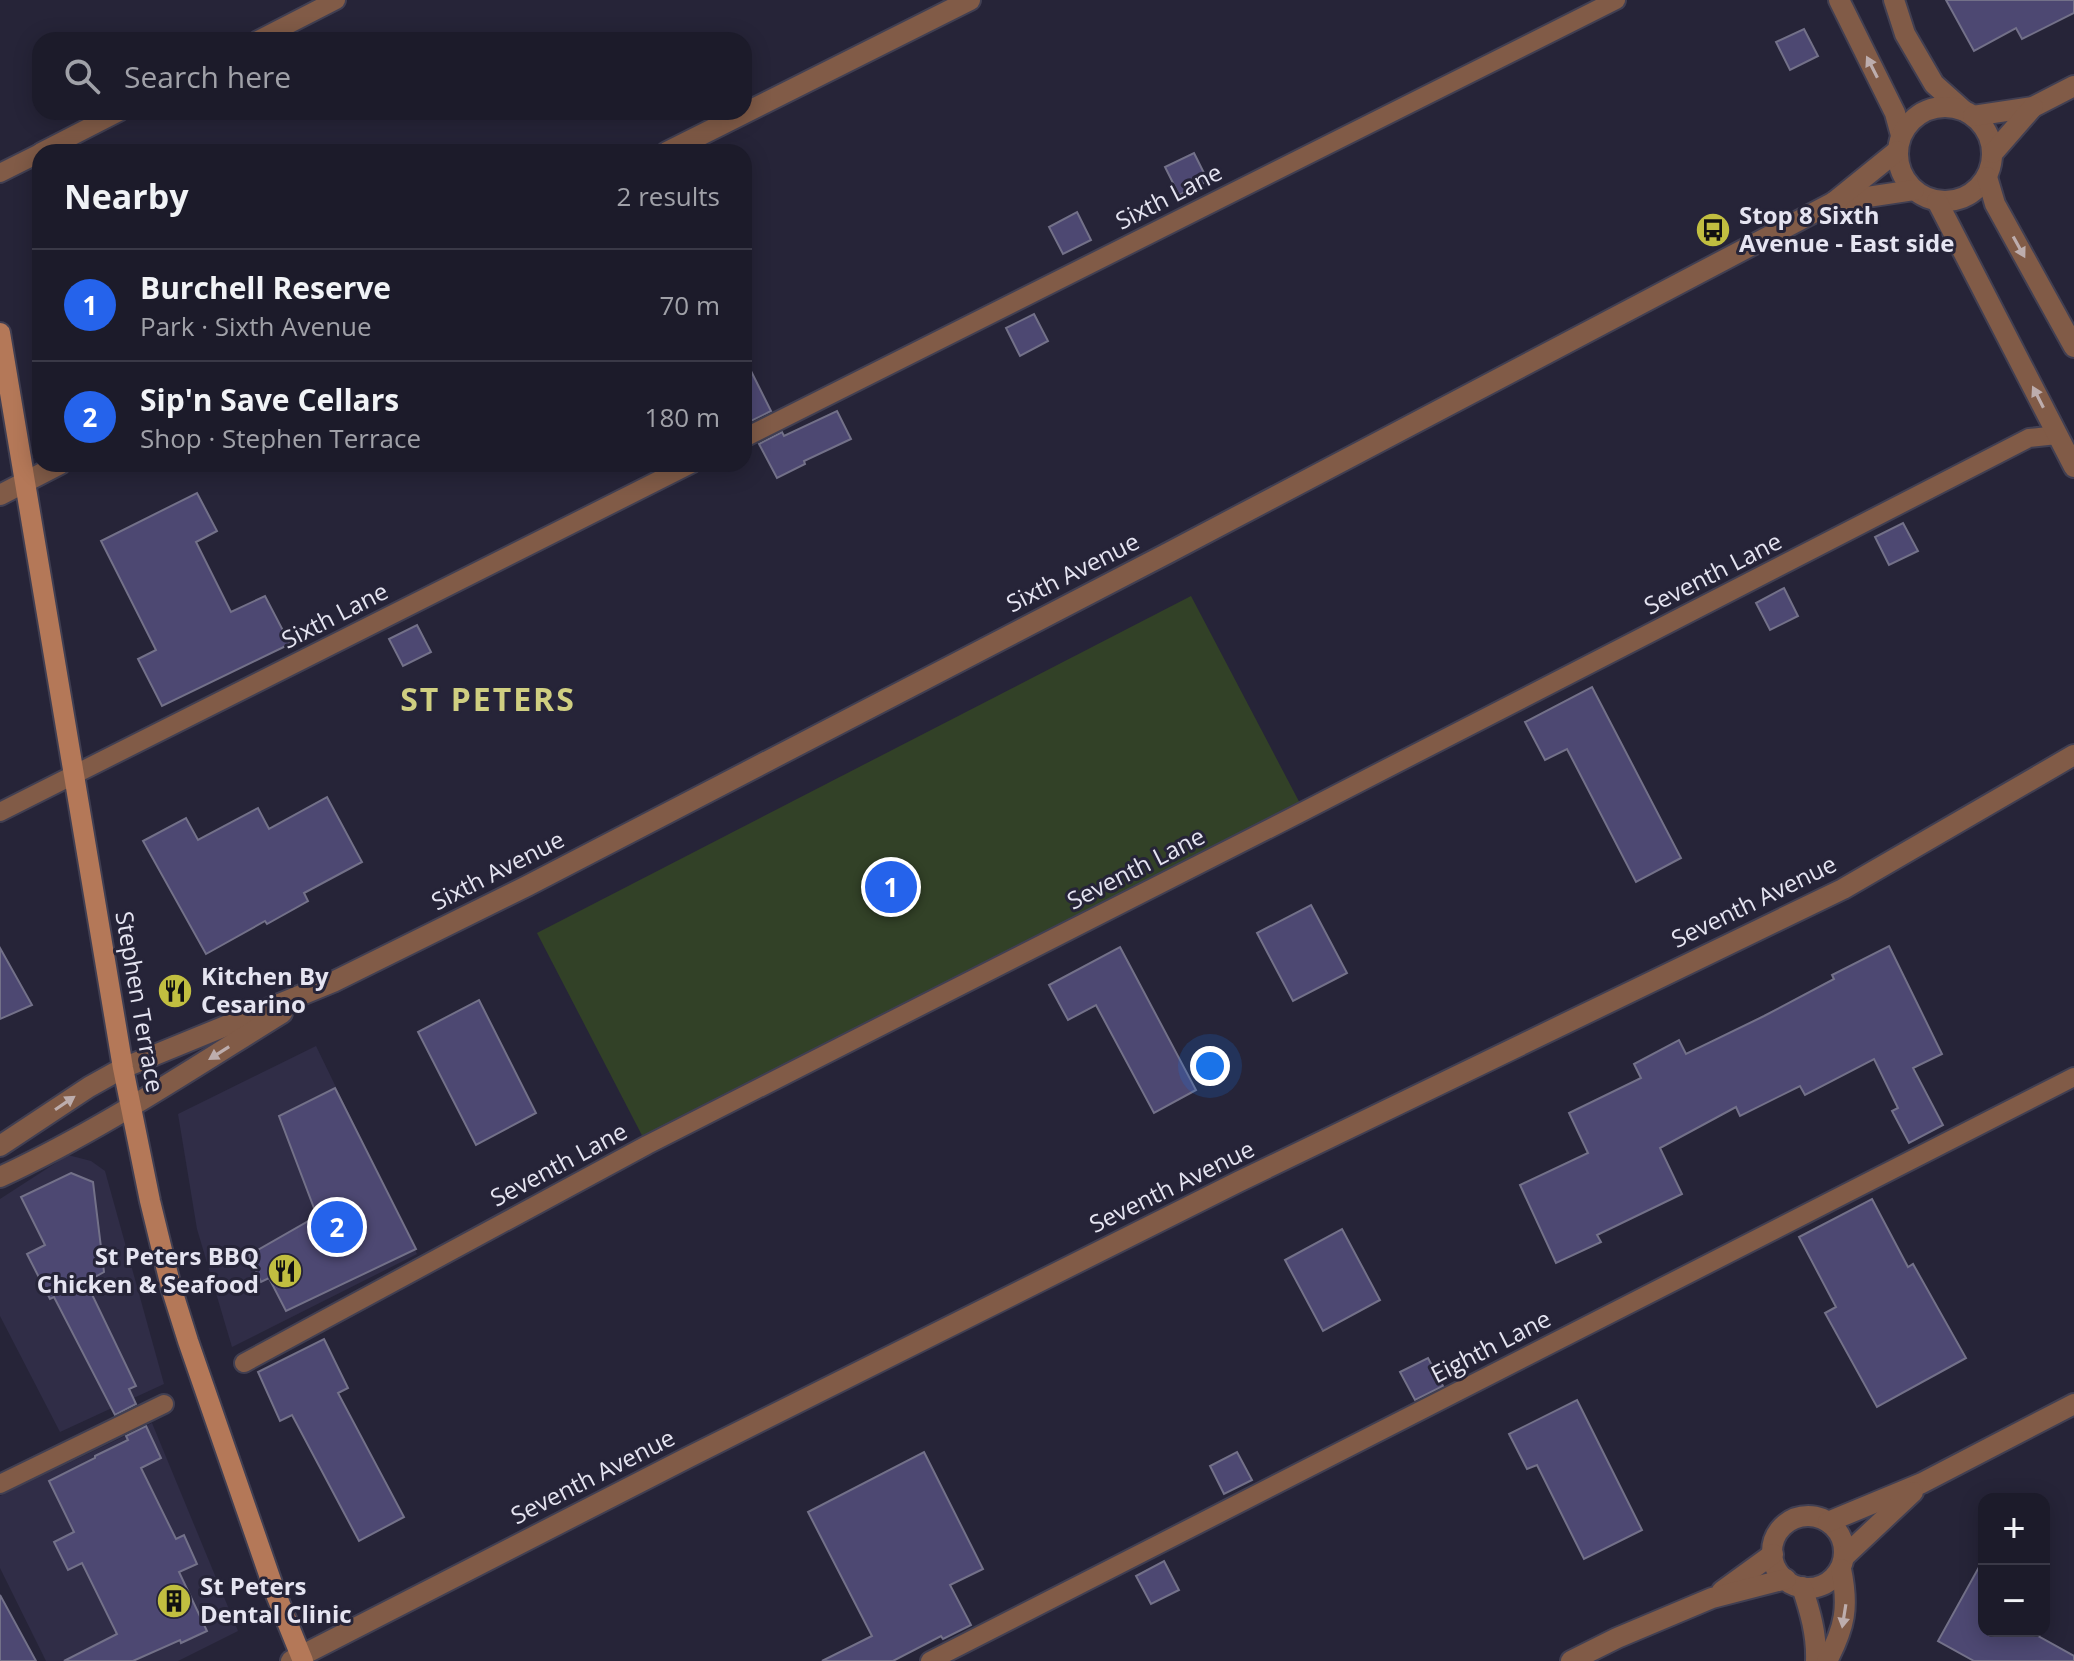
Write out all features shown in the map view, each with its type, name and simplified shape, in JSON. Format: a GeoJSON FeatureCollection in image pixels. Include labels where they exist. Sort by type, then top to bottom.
{"type":"FeatureCollection","features":[{"type":"Feature","properties":{"kind":"main road","name":"Stephen Terrace"},"geometry":{"type":"LineString","coordinates":[[0,333],[130,1107],[171,1287],[298,1659]]}},
{"type":"Feature","properties":{"kind":"street"},"geometry":{"type":"LineString","coordinates":[[752,109],[970,0]]}},
{"type":"Feature","properties":{"kind":"street"},"geometry":{"type":"LineString","coordinates":[[1839,0],[1895,113],[1899,168],[1907,183],[1923,196],[1937,201],[1959,200],[1977,190],[1987,177],[1993,153],[1991,140],[1982,123],[1934,84],[1905,34],[1894,0]]}},
{"type":"Feature","properties":{"kind":"street"},"geometry":{"type":"LineString","coordinates":[[1899,143],[1915,116],[1931,108],[1947,106],[1968,113],[2033,107],[2074,86]]}},
{"type":"Feature","properties":{"kind":"street"},"geometry":{"type":"LineString","coordinates":[[1993,153],[2033,107]]}},
{"type":"Feature","properties":{"kind":"street"},"geometry":{"type":"LineString","coordinates":[[683,144],[731,120]]}},
{"type":"Feature","properties":{"kind":"street","name":"Sixth Avenue"},"geometry":{"type":"LineString","coordinates":[[0,1146],[79,1093],[123,1068],[333,982],[569,865],[1834,202],[1899,143]]}},
{"type":"Feature","properties":{"kind":"street"},"geometry":{"type":"LineString","coordinates":[[1987,177],[1995,204],[2074,347]]}},
{"type":"Feature","properties":{"kind":"street","name":"Sixth Avenue"},"geometry":{"type":"LineString","coordinates":[[1834,202],[1914,190]]}},
{"type":"Feature","properties":{"kind":"street"},"geometry":{"type":"LineString","coordinates":[[1937,201],[2074,467]]}},
{"type":"Feature","properties":{"kind":"street"},"geometry":{"type":"LineString","coordinates":[[0,495],[45,472]]}},
{"type":"Feature","properties":{"kind":"street","name":"Seventh Avenue"},"geometry":{"type":"LineString","coordinates":[[298,1659],[687,1458],[1210,1196],[1843,889],[2074,755]]}},
{"type":"Feature","properties":{"kind":"street","name":"Sixth Avenue"},"geometry":{"type":"LineString","coordinates":[[0,1177],[39,1159],[130,1107],[333,982]]}},
{"type":"Feature","properties":{"kind":"street"},"geometry":{"type":"LineString","coordinates":[[1828,1522],[1922,1483],[2074,1404]]}},
{"type":"Feature","properties":{"kind":"street"},"geometry":{"type":"LineString","coordinates":[[1571,1661],[1712,1598],[1794,1583],[1819,1586],[1827,1583],[1922,1483]]}},
{"type":"Feature","properties":{"kind":"street"},"geometry":{"type":"LineString","coordinates":[[1816,1661],[1815,1634],[1794,1583],[1780,1575],[1773,1562],[1772,1548],[1776,1535],[1798,1517],[1825,1519],[1843,1541],[1844,1620],[1840,1636],[1827,1661]]}},
{"type":"Feature","properties":{"kind":"street"},"geometry":{"type":"LineString","coordinates":[[1712,1598],[1773,1554]]}},
{"type":"Feature","properties":{"kind":"lane"},"geometry":{"type":"LineString","coordinates":[[274,32],[336,0]]}},
{"type":"Feature","properties":{"kind":"lane","name":"Sixth Lane"},"geometry":{"type":"LineString","coordinates":[[752,434],[1616,0]]}},
{"type":"Feature","properties":{"kind":"lane"},"geometry":{"type":"LineString","coordinates":[[57,144],[103,120]]}},
{"type":"Feature","properties":{"kind":"lane"},"geometry":{"type":"LineString","coordinates":[[0,173],[32,157]]}},
{"type":"Feature","properties":{"kind":"lane","name":"Seventh Lane"},"geometry":{"type":"LineString","coordinates":[[244,1363],[647,1145],[2029,438],[2057,435]]}},
{"type":"Feature","properties":{"kind":"lane","name":"Sixth Lane"},"geometry":{"type":"LineString","coordinates":[[0,812],[675,472]]}},
{"type":"Feature","properties":{"kind":"lane","name":"Eighth Lane"},"geometry":{"type":"LineString","coordinates":[[930,1661],[2074,1077]]}},
{"type":"Feature","properties":{"kind":"lane"},"geometry":{"type":"LineString","coordinates":[[0,1484],[164,1404]]}},
{"type":"Feature","properties":{"kind":"shaded area"},"geometry":{"type":"Polygon","coordinates":[[[316,1046],[417,1254],[232,1347],[197,1229],[178,1114],[316,1046]]]}},
{"type":"Feature","properties":{"kind":"shaded area"},"geometry":{"type":"Polygon","coordinates":[[[68,1155],[91,1161],[105,1171],[164,1384],[60,1432],[0,1316],[0,1199],[68,1155]]]}},
{"type":"Feature","properties":{"kind":"shaded area"},"geometry":{"type":"Polygon","coordinates":[[[152,1423],[238,1631],[178,1661],[46,1661],[0,1568],[0,1496],[152,1423]]]}},
{"type":"Feature","properties":{"kind":"green space"},"geometry":{"type":"Polygon","coordinates":[[[1191,596],[1304,811],[647,1145],[537,933],[1191,596]]]}},
{"type":"Feature","properties":{"kind":"building"},"geometry":{"type":"Polygon","coordinates":[[[1946,0],[2074,0],[2074,13],[2022,39],[2016,28],[1974,51],[1946,0]]]}},
{"type":"Feature","properties":{"kind":"building"},"geometry":{"type":"Polygon","coordinates":[[[1804,29],[1818,56],[1790,70],[1776,42],[1804,29]]]}},
{"type":"Feature","properties":{"kind":"building"},"geometry":{"type":"Polygon","coordinates":[[[1194,153],[1208,181],[1179,195],[1165,167],[1194,153]]]}},
{"type":"Feature","properties":{"kind":"building"},"geometry":{"type":"Polygon","coordinates":[[[1077,212],[1091,240],[1063,254],[1049,227],[1077,212]]]}},
{"type":"Feature","properties":{"kind":"building"},"geometry":{"type":"Polygon","coordinates":[[[1034,314],[1048,341],[1020,356],[1006,328],[1034,314]]]}},
{"type":"Feature","properties":{"kind":"building"},"geometry":{"type":"Polygon","coordinates":[[[752,373],[771,411],[752,420],[752,373]]]}},
{"type":"Feature","properties":{"kind":"building"},"geometry":{"type":"Polygon","coordinates":[[[837,411],[851,439],[804,461],[805,464],[777,478],[759,444],[837,411]]]}},
{"type":"Feature","properties":{"kind":"building"},"geometry":{"type":"Polygon","coordinates":[[[197,493],[217,531],[196,542],[231,612],[265,596],[290,644],[162,706],[138,659],[156,650],[101,541],[197,493]]]}},
{"type":"Feature","properties":{"kind":"building"},"geometry":{"type":"Polygon","coordinates":[[[1903,523],[1918,551],[1889,565],[1875,537],[1903,523]]]}},
{"type":"Feature","properties":{"kind":"building"},"geometry":{"type":"Polygon","coordinates":[[[1784,588],[1798,616],[1770,630],[1756,603],[1784,588]]]}},
{"type":"Feature","properties":{"kind":"building"},"geometry":{"type":"Polygon","coordinates":[[[417,625],[431,652],[403,666],[389,639],[417,625]]]}},
{"type":"Feature","properties":{"kind":"building"},"geometry":{"type":"Polygon","coordinates":[[[1592,687],[1681,858],[1636,882],[1567,749],[1545,760],[1525,722],[1592,687]]]}},
{"type":"Feature","properties":{"kind":"building"},"geometry":{"type":"Polygon","coordinates":[[[327,797],[362,862],[304,893],[308,901],[206,954],[143,841],[186,818],[198,840],[258,808],[269,829],[327,797]]]}},
{"type":"Feature","properties":{"kind":"building"},"geometry":{"type":"Polygon","coordinates":[[[1311,905],[1347,973],[1293,1001],[1257,933],[1311,905]]]}},
{"type":"Feature","properties":{"kind":"building"},"geometry":{"type":"Polygon","coordinates":[[[1889,946],[1942,1054],[1913,1068],[1943,1125],[1909,1143],[1892,1111],[1898,1108],[1874,1059],[1805,1095],[1800,1086],[1740,1116],[1736,1107],[1660,1148],[1682,1194],[1597,1235],[1601,1242],[1556,1263],[1520,1185],[1588,1153],[1569,1113],[1641,1078],[1634,1064],[1679,1040],[1686,1054],[1834,979],[1832,975],[1889,946]]]}},
{"type":"Feature","properties":{"kind":"building"},"geometry":{"type":"Polygon","coordinates":[[[1120,947],[1196,1090],[1154,1113],[1096,1005],[1068,1020],[1049,985],[1120,947]]]}},
{"type":"Feature","properties":{"kind":"building"},"geometry":{"type":"Polygon","coordinates":[[[0,948],[32,1005],[0,1019],[0,948]]]}},
{"type":"Feature","properties":{"kind":"building"},"geometry":{"type":"Polygon","coordinates":[[[479,1000],[536,1113],[476,1145],[418,1032],[479,1000]]]}},
{"type":"Feature","properties":{"kind":"building"},"geometry":{"type":"Polygon","coordinates":[[[335,1088],[416,1249],[286,1311],[269,1278],[261,1282],[249,1255],[317,1216],[279,1116],[335,1088]]]}},
{"type":"Feature","properties":{"kind":"building"},"geometry":{"type":"Polygon","coordinates":[[[71,1173],[93,1182],[104,1272],[86,1282],[136,1386],[129,1389],[136,1404],[115,1415],[54,1297],[50,1299],[27,1254],[45,1245],[21,1197],[71,1173]]]}},
{"type":"Feature","properties":{"kind":"building"},"geometry":{"type":"Polygon","coordinates":[[[1872,1199],[1908,1267],[1913,1264],[1966,1358],[1877,1407],[1825,1313],[1836,1307],[1799,1237],[1872,1199]]]}},
{"type":"Feature","properties":{"kind":"building"},"geometry":{"type":"Polygon","coordinates":[[[1342,1229],[1380,1300],[1323,1331],[1285,1260],[1342,1229]]]}},
{"type":"Feature","properties":{"kind":"building"},"geometry":{"type":"Polygon","coordinates":[[[324,1339],[348,1388],[338,1393],[404,1517],[359,1541],[292,1415],[280,1421],[258,1372],[324,1339]]]}},
{"type":"Feature","properties":{"kind":"building"},"geometry":{"type":"Polygon","coordinates":[[[1428,1358],[1443,1386],[1415,1400],[1400,1372],[1428,1358]]]}},
{"type":"Feature","properties":{"kind":"building"},"geometry":{"type":"Polygon","coordinates":[[[1577,1400],[1642,1530],[1584,1559],[1537,1465],[1527,1469],[1509,1434],[1577,1400]]]}},
{"type":"Feature","properties":{"kind":"building"},"geometry":{"type":"Polygon","coordinates":[[[146,1426],[161,1458],[141,1468],[176,1539],[184,1535],[197,1564],[179,1572],[207,1631],[133,1661],[64,1661],[117,1634],[82,1563],[68,1570],[54,1542],[74,1532],[49,1481],[128,1440],[126,1436],[146,1426]]]}},
{"type":"Feature","properties":{"kind":"building"},"geometry":{"type":"Polygon","coordinates":[[[924,1452],[983,1569],[950,1585],[971,1625],[943,1639],[941,1636],[893,1661],[822,1661],[872,1636],[808,1512],[924,1452]]]}},
{"type":"Feature","properties":{"kind":"building"},"geometry":{"type":"Polygon","coordinates":[[[1237,1452],[1252,1480],[1224,1494],[1210,1466],[1237,1452]]]}},
{"type":"Feature","properties":{"kind":"building"},"geometry":{"type":"Polygon","coordinates":[[[1164,1561],[1179,1590],[1151,1604],[1136,1576],[1164,1561]]]}},
{"type":"Feature","properties":{"kind":"building"},"geometry":{"type":"Polygon","coordinates":[[[1978,1569],[1978,1637],[2040,1637],[2074,1656],[2074,1661],[1974,1661],[1938,1641],[1978,1569]]]}},
{"type":"Feature","properties":{"kind":"building"},"geometry":{"type":"Polygon","coordinates":[[[0,1595],[36,1661],[0,1661],[0,1595]]]}},
{"type":"Feature","properties":{"kind":"place","name":"Stop 8 Sixth Avenue - East side"},"geometry":{"type":"Point","coordinates":[1713,230]}},
{"type":"Feature","properties":{"kind":"place","name":"Burchell Reserve"},"geometry":{"type":"Point","coordinates":[891,887]}},
{"type":"Feature","properties":{"kind":"place","name":"Kitchen By Cesarino"},"geometry":{"type":"Point","coordinates":[175,991]}},
{"type":"Feature","properties":{"kind":"place","name":"Sip'n Save Cellars"},"geometry":{"type":"Point","coordinates":[337,1227]}},
{"type":"Feature","properties":{"kind":"place","name":"St Peters BBQ Chicken & Seafood"},"geometry":{"type":"Point","coordinates":[285,1271]}},
{"type":"Feature","properties":{"kind":"place","name":"St Peters Dental Clinic"},"geometry":{"type":"Point","coordinates":[174,1601]}},
{"type":"Feature","properties":{"kind":"district","name":"ST PETERS"},"geometry":{"type":"Point","coordinates":[488,700]}}]}
